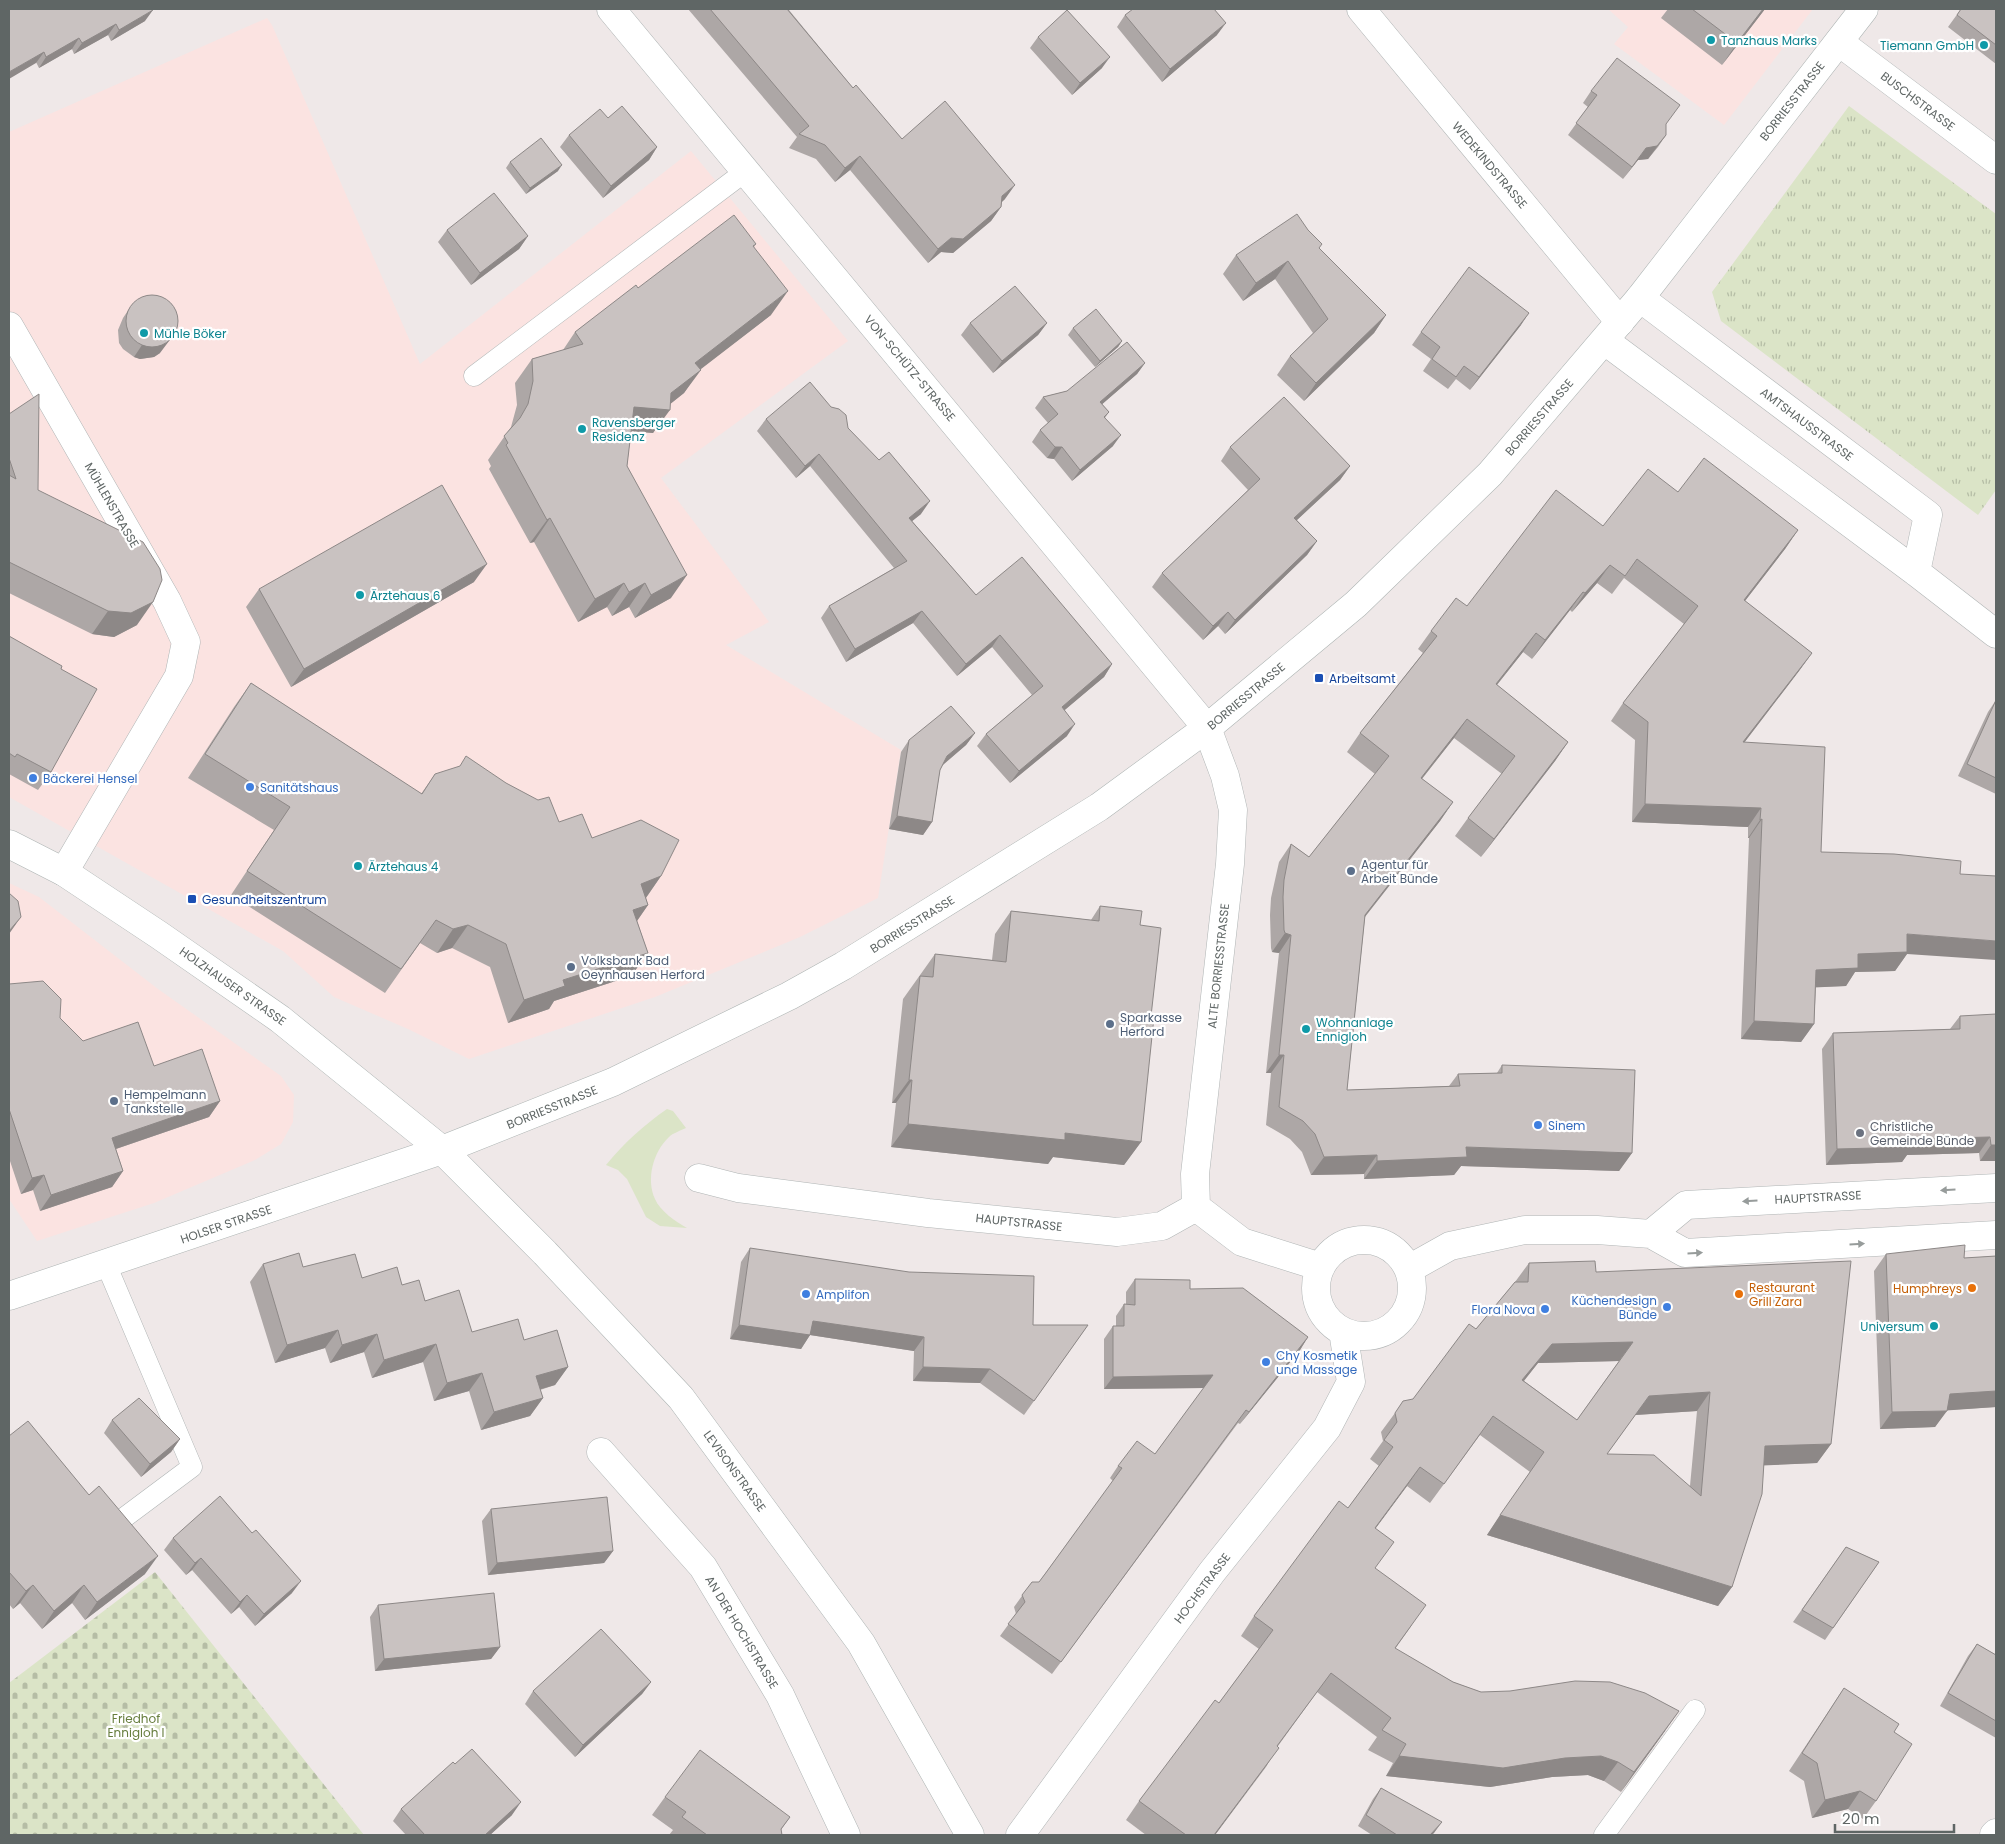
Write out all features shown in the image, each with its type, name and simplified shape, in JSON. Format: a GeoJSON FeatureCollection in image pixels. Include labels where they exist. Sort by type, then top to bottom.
{"type":"FeatureCollection","features":[{"type":"Feature","properties":{"kind":"street","name":"VON-SCHÜTZ-STRASSE"},"geometry":{"type":"LineString","coordinates":[[611,9],[1207,728]]}},
{"type":"Feature","properties":{"kind":"street","name":"WEDEKINDSTRASSE"},"geometry":{"type":"LineString","coordinates":[[1361,9],[1612,332]]}},
{"type":"Feature","properties":{"kind":"street","name":"BORRIESSTRASSE"},"geometry":{"type":"LineString","coordinates":[[442,1150],[613,1082],[790,996],[843,966],[1099,808],[1207,728],[1356,604],[1490,474],[1640,298],[1864,9]]}},
{"type":"Feature","properties":{"kind":"street","name":"BUSCHSTRASSE"},"geometry":{"type":"LineString","coordinates":[[1839,42],[1996,160]]}},
{"type":"Feature","properties":{"kind":"street","name":"AMTSHAUSSTRASSE"},"geometry":{"type":"LineString","coordinates":[[1640,298],[1928,515],[1916,572]]}},
{"type":"Feature","properties":{"kind":"street","name":"MÜHLENSTRASSE"},"geometry":{"type":"LineString","coordinates":[[9,326],[152,574],[186,642],[179,676],[64,872]]}},
{"type":"Feature","properties":{"kind":"street"},"geometry":{"type":"LineString","coordinates":[[1612,332],[1996,634]]}},
{"type":"Feature","properties":{"kind":"street","name":"ALTE BORRIESSTRASSE"},"geometry":{"type":"LineString","coordinates":[[1196,1207],[1194,1174],[1230,864],[1233,810],[1224,776],[1207,728]]}},
{"type":"Feature","properties":{"kind":"street","name":"HOLZHAUSER STRASSE"},"geometry":{"type":"LineString","coordinates":[[9,844],[64,872],[159,934],[280,1018],[442,1150]]}},
{"type":"Feature","properties":{"kind":"street","name":"HOLSER STRASSE"},"geometry":{"type":"LineString","coordinates":[[9,1296],[442,1150]]}},
{"type":"Feature","properties":{"kind":"street","name":"LEVISONSTRASSE"},"geometry":{"type":"LineString","coordinates":[[442,1150],[545,1252],[681,1398],[862,1643],[970,1835]]}},
{"type":"Feature","properties":{"kind":"street","name":"HAUPTSTRASSE"},"geometry":{"type":"LineString","coordinates":[[699,1178],[738,1188],[928,1213],[1117,1232],[1162,1226],[1196,1207]]}},
{"type":"Feature","properties":{"kind":"street","name":"HAUPTSTRASSE"},"geometry":{"type":"LineString","coordinates":[[1651,1234],[1686,1205],[1996,1188]]}},
{"type":"Feature","properties":{"kind":"street"},"geometry":{"type":"LineString","coordinates":[[1196,1207],[1242,1242],[1321,1267]]}},
{"type":"Feature","properties":{"kind":"street"},"geometry":{"type":"LineString","coordinates":[[1408,1269],[1450,1246],[1525,1230],[1597,1230],[1651,1234],[1685,1253],[1996,1236]]}},
{"type":"Feature","properties":{"kind":"street"},"geometry":{"type":"LineString","coordinates":[[1373,1240],[1388,1246],[1400,1256],[1408,1269],[1412,1282],[1412,1297],[1398,1323],[1386,1331],[1372,1335],[1357,1335],[1343,1330],[1331,1322],[1322,1311],[1317,1297],[1317,1281],[1321,1267],[1330,1255],[1342,1246],[1358,1241],[1373,1240]]}},
{"type":"Feature","properties":{"kind":"street","name":"HOCHSTRASSE"},"geometry":{"type":"LineString","coordinates":[[1020,1835],[1212,1572],[1327,1428],[1350,1382],[1343,1330]]}},
{"type":"Feature","properties":{"kind":"street","name":"AN DER HOCHSTRASSE"},"geometry":{"type":"LineString","coordinates":[[601,1452],[703,1567],[780,1695],[846,1835]]}},
{"type":"Feature","properties":{"kind":"lane"},"geometry":{"type":"LineString","coordinates":[[474,376],[746,171]]}},
{"type":"Feature","properties":{"kind":"lane"},"geometry":{"type":"LineString","coordinates":[[106,1264],[192,1467],[125,1517]]}},
{"type":"Feature","properties":{"kind":"lane"},"geometry":{"type":"LineString","coordinates":[[1604,1835],[1695,1710]]}},
{"type":"Feature","properties":{"kind":"shaded area"},"geometry":{"type":"Polygon","coordinates":[[[1608,9],[1813,9],[1724,125],[1614,44],[1628,27],[1608,9]]]}},
{"type":"Feature","properties":{"kind":"shaded area"},"geometry":{"type":"Polygon","coordinates":[[[267,18],[272,25],[420,364],[691,151],[848,341],[661,478],[769,622],[726,645],[901,750],[878,898],[800,937],[655,997],[469,1059],[408,1029],[334,997],[283,951],[9,797],[9,132],[267,18]]]}},
{"type":"Feature","properties":{"kind":"shaded area"},"geometry":{"type":"Polygon","coordinates":[[[9,883],[39,897],[158,989],[281,1076],[294,1095],[293,1122],[281,1144],[255,1160],[154,1203],[37,1241],[9,1199],[9,883]]]}},
{"type":"Feature","properties":{"kind":"green space"},"geometry":{"type":"Polygon","coordinates":[[[1849,106],[1996,214],[1996,490],[1978,515],[1721,321],[1712,292],[1849,106]]]}},
{"type":"Feature","properties":{"kind":"green space"},"geometry":{"type":"Polygon","coordinates":[[[667,1109],[673,1111],[686,1128],[671,1136],[663,1143],[659,1150],[651,1175],[652,1191],[657,1203],[664,1212],[687,1228],[660,1226],[646,1217],[627,1179],[618,1170],[606,1165],[650,1121],[667,1109]]]}},
{"type":"Feature","properties":{"kind":"green space","name":"Friedhof Ennigloh I"},"geometry":{"type":"Polygon","coordinates":[[[155,1572],[364,1835],[9,1835],[9,1683],[155,1572]]]}},
{"type":"Feature","properties":{"kind":"building"},"geometry":{"type":"Polygon","coordinates":[[[9,9],[153,10],[119,30],[116,24],[82,43],[79,38],[46,57],[44,52],[9,72],[9,9]]]}},
{"type":"Feature","properties":{"kind":"building"},"geometry":{"type":"Polygon","coordinates":[[[710,9],[787,9],[853,88],[856,85],[902,139],[945,101],[1015,185],[1002,196],[1001,207],[963,239],[951,238],[938,249],[860,156],[845,168],[825,145],[799,134],[809,126],[710,9]]]}},
{"type":"Feature","properties":{"kind":"building"},"geometry":{"type":"Polygon","coordinates":[[[1133,9],[1214,9],[1226,23],[1170,69],[1125,15],[1133,9]]]}},
{"type":"Feature","properties":{"kind":"building"},"geometry":{"type":"Polygon","coordinates":[[[1692,9],[1763,9],[1737,43],[1692,9]]]}},
{"type":"Feature","properties":{"kind":"building"},"geometry":{"type":"Polygon","coordinates":[[[1961,9],[1996,9],[1996,45],[1957,15],[1961,9]]]}},
{"type":"Feature","properties":{"kind":"building"},"geometry":{"type":"Polygon","coordinates":[[[1067,10],[1110,57],[1080,83],[1038,37],[1067,10]]]}},
{"type":"Feature","properties":{"kind":"building"},"geometry":{"type":"Polygon","coordinates":[[[1617,58],[1680,105],[1666,124],[1666,135],[1657,146],[1646,148],[1632,167],[1576,123],[1597,95],[1591,91],[1617,58]]]}},
{"type":"Feature","properties":{"kind":"building"},"geometry":{"type":"Polygon","coordinates":[[[622,106],[657,147],[611,186],[569,135],[600,109],[608,118],[622,106]]]}},
{"type":"Feature","properties":{"kind":"building"},"geometry":{"type":"Polygon","coordinates":[[[541,138],[562,165],[530,188],[510,162],[541,138]]]}},
{"type":"Feature","properties":{"kind":"building"},"geometry":{"type":"Polygon","coordinates":[[[494,193],[528,236],[480,273],[447,230],[494,193]]]}},
{"type":"Feature","properties":{"kind":"building"},"geometry":{"type":"Polygon","coordinates":[[[1297,214],[1308,230],[1322,244],[1319,248],[1386,315],[1316,383],[1290,356],[1328,319],[1288,261],[1256,283],[1236,255],[1297,214]]]}},
{"type":"Feature","properties":{"kind":"building","name":"Ravensberger Residenz"},"geometry":{"type":"Polygon","coordinates":[[[734,215],[756,244],[753,246],[788,291],[695,363],[701,370],[671,393],[670,410],[634,407],[627,466],[687,575],[651,595],[645,583],[629,592],[624,583],[595,599],[550,518],[547,520],[506,445],[508,443],[504,436],[520,418],[528,404],[533,381],[532,359],[583,344],[575,332],[636,285],[638,288],[734,215]]]}},
{"type":"Feature","properties":{"kind":"building"},"geometry":{"type":"Polygon","coordinates":[[[1469,267],[1529,313],[1479,377],[1464,366],[1456,377],[1432,359],[1440,347],[1421,332],[1469,267]]]}},
{"type":"Feature","properties":{"kind":"building"},"geometry":{"type":"Polygon","coordinates":[[[1015,286],[1047,323],[1002,361],[970,323],[1015,286]]]}},
{"type":"Feature","properties":{"kind":"building","name":"Mühle Böker"},"geometry":{"type":"Polygon","coordinates":[[[152,295],[162,297],[170,303],[176,311],[178,321],[176,331],[170,339],[162,345],[152,347],[142,345],[134,339],[128,331],[126,321],[128,311],[134,303],[142,297],[152,295]]]}},
{"type":"Feature","properties":{"kind":"building"},"geometry":{"type":"Polygon","coordinates":[[[1096,309],[1122,341],[1100,361],[1073,328],[1096,309]]]}},
{"type":"Feature","properties":{"kind":"building"},"geometry":{"type":"Polygon","coordinates":[[[1127,342],[1145,363],[1100,402],[1109,412],[1104,417],[1121,435],[1080,470],[1062,447],[1055,447],[1040,430],[1058,414],[1043,397],[1067,391],[1127,342]]]}},
{"type":"Feature","properties":{"kind":"building"},"geometry":{"type":"Polygon","coordinates":[[[810,382],[831,407],[839,409],[846,415],[848,428],[879,460],[889,452],[930,501],[909,518],[976,595],[1022,557],[1112,664],[1062,707],[1075,724],[1019,771],[986,734],[1043,686],[1000,635],[966,664],[922,611],[855,649],[829,606],[907,561],[819,454],[805,466],[766,419],[810,382]]]}},
{"type":"Feature","properties":{"kind":"building"},"geometry":{"type":"Polygon","coordinates":[[[39,394],[38,490],[143,542],[160,569],[162,580],[153,602],[131,613],[108,611],[9,562],[9,475],[16,479],[9,458],[9,414],[39,394]]]}},
{"type":"Feature","properties":{"kind":"building"},"geometry":{"type":"Polygon","coordinates":[[[1284,397],[1350,466],[1294,518],[1317,541],[1235,620],[1228,612],[1213,626],[1162,573],[1260,479],[1230,447],[1284,397]]]}},
{"type":"Feature","properties":{"kind":"building"},"geometry":{"type":"Polygon","coordinates":[[[1704,458],[1798,530],[1744,600],[1812,653],[1743,742],[1825,747],[1821,852],[1894,854],[1961,861],[1960,874],[1996,876],[1996,941],[1907,934],[1907,952],[1858,954],[1858,968],[1816,970],[1814,1024],[1754,1021],[1761,808],[1645,804],[1648,722],[1623,703],[1698,606],[1637,559],[1625,576],[1610,565],[1585,593],[1583,592],[1545,640],[1536,633],[1496,684],[1568,742],[1494,839],[1468,818],[1515,756],[1467,719],[1421,778],[1453,802],[1365,915],[1347,1090],[1460,1086],[1458,1074],[1502,1073],[1502,1065],[1635,1070],[1632,1153],[1466,1147],[1467,1157],[1377,1161],[1377,1155],[1324,1157],[1315,1134],[1303,1121],[1279,1107],[1284,1055],[1279,1055],[1291,935],[1285,933],[1284,930],[1283,897],[1284,880],[1291,844],[1309,857],[1389,756],[1360,733],[1437,636],[1431,631],[1456,598],[1467,606],[1556,490],[1603,526],[1648,469],[1678,492],[1704,458]]]}},
{"type":"Feature","properties":{"kind":"building","name":"Ärztehaus 6"},"geometry":{"type":"Polygon","coordinates":[[[442,485],[487,564],[304,669],[259,589],[442,485]]]}},
{"type":"Feature","properties":{"kind":"building"},"geometry":{"type":"Polygon","coordinates":[[[9,636],[62,666],[61,669],[97,689],[51,772],[17,754],[15,757],[9,753],[9,636]]]}},
{"type":"Feature","properties":{"kind":"building"},"geometry":{"type":"Polygon","coordinates":[[[251,683],[422,794],[435,774],[460,766],[466,756],[506,783],[538,800],[549,797],[559,822],[582,814],[592,838],[641,820],[679,840],[661,876],[641,884],[648,905],[633,910],[648,953],[563,980],[565,986],[524,1000],[506,944],[468,925],[453,929],[436,920],[401,969],[247,871],[290,807],[205,754],[251,683]]]}},
{"type":"Feature","properties":{"kind":"building"},"geometry":{"type":"Polygon","coordinates":[[[1996,700],[1996,778],[1967,764],[1996,700]]]}},
{"type":"Feature","properties":{"kind":"building"},"geometry":{"type":"Polygon","coordinates":[[[951,706],[975,733],[947,756],[940,770],[932,822],[897,816],[909,740],[951,706]]]}},
{"type":"Feature","properties":{"kind":"building"},"geometry":{"type":"Polygon","coordinates":[[[9,893],[18,901],[21,917],[9,931],[9,893]]]}},
{"type":"Feature","properties":{"kind":"building"},"geometry":{"type":"Polygon","coordinates":[[[1100,906],[1142,911],[1140,925],[1161,928],[1151,1016],[1154,1017],[1141,1142],[1065,1133],[1065,1140],[908,1124],[912,1080],[909,1080],[920,976],[933,977],[935,954],[1006,962],[1011,911],[1099,921],[1100,906]]]}},
{"type":"Feature","properties":{"kind":"building"},"geometry":{"type":"Polygon","coordinates":[[[43,981],[61,999],[60,1018],[83,1041],[138,1022],[154,1066],[202,1049],[220,1101],[112,1138],[123,1171],[51,1195],[44,1175],[32,1178],[9,1109],[9,984],[43,981]]]}},
{"type":"Feature","properties":{"kind":"building"},"geometry":{"type":"Polygon","coordinates":[[[1996,1014],[1996,1145],[1991,1145],[1990,1137],[1912,1139],[1913,1147],[1837,1149],[1833,1033],[1960,1029],[1960,1016],[1996,1014]]]}},
{"type":"Feature","properties":{"kind":"building","name":"Universum"},"geometry":{"type":"Polygon","coordinates":[[[1965,1245],[1964,1258],[1996,1256],[1996,1391],[1950,1394],[1947,1411],[1892,1412],[1886,1254],[1965,1245]]]}},
{"type":"Feature","properties":{"kind":"building"},"geometry":{"type":"Polygon","coordinates":[[[750,1248],[909,1272],[1034,1276],[1033,1325],[1088,1325],[1034,1401],[990,1369],[923,1367],[924,1337],[813,1321],[810,1335],[739,1325],[750,1248]]]}},
{"type":"Feature","properties":{"kind":"building"},"geometry":{"type":"Polygon","coordinates":[[[299,1253],[303,1267],[355,1254],[362,1278],[397,1267],[402,1285],[419,1280],[425,1301],[459,1290],[472,1332],[518,1319],[524,1340],[557,1330],[568,1367],[536,1376],[543,1398],[494,1412],[482,1373],[447,1383],[436,1344],[384,1360],[377,1334],[342,1345],[338,1330],[287,1345],[263,1264],[299,1253]]]}},
{"type":"Feature","properties":{"kind":"building"},"geometry":{"type":"Polygon","coordinates":[[[1595,1261],[1596,1272],[1851,1261],[1831,1444],[1765,1446],[1762,1494],[1732,1587],[1500,1515],[1544,1452],[1493,1416],[1444,1484],[1420,1467],[1375,1528],[1394,1542],[1375,1568],[1426,1605],[1395,1648],[1453,1682],[1481,1692],[1510,1691],[1575,1681],[1610,1682],[1645,1693],[1679,1711],[1634,1772],[1618,1762],[1601,1756],[1565,1758],[1503,1768],[1399,1756],[1406,1744],[1382,1730],[1391,1718],[1331,1673],[1277,1746],[1279,1748],[1214,1835],[1186,1835],[1139,1801],[1215,1700],[1219,1703],[1273,1630],[1254,1616],[1339,1501],[1348,1508],[1393,1447],[1384,1440],[1397,1422],[1395,1413],[1403,1401],[1413,1399],[1469,1324],[1476,1329],[1515,1282],[1528,1282],[1529,1263],[1595,1261]],[[1633,1342],[1552,1344],[1522,1380],[1577,1420],[1633,1342]],[[1710,1392],[1649,1396],[1607,1454],[1654,1455],[1701,1496],[1710,1392]]]}},
{"type":"Feature","properties":{"kind":"building"},"geometry":{"type":"Polygon","coordinates":[[[1135,1279],[1190,1280],[1190,1289],[1243,1288],[1308,1337],[1249,1412],[1246,1410],[1061,1662],[1008,1624],[1025,1602],[1022,1595],[1032,1582],[1039,1582],[1045,1574],[1122,1468],[1118,1466],[1137,1441],[1155,1454],[1213,1375],[1113,1377],[1113,1326],[1124,1326],[1124,1304],[1135,1305],[1135,1279]]]}},
{"type":"Feature","properties":{"kind":"building"},"geometry":{"type":"Polygon","coordinates":[[[139,1398],[180,1439],[150,1464],[112,1420],[139,1398]]]}},
{"type":"Feature","properties":{"kind":"building"},"geometry":{"type":"Polygon","coordinates":[[[28,1421],[89,1495],[99,1486],[158,1556],[97,1602],[84,1585],[54,1611],[33,1585],[26,1591],[9,1572],[9,1436],[28,1421]]]}},
{"type":"Feature","properties":{"kind":"building"},"geometry":{"type":"Polygon","coordinates":[[[220,1496],[252,1533],[256,1530],[301,1581],[264,1614],[247,1595],[240,1602],[201,1558],[195,1563],[173,1538],[220,1496]]]}},
{"type":"Feature","properties":{"kind":"building"},"geometry":{"type":"Polygon","coordinates":[[[607,1497],[613,1551],[497,1563],[491,1509],[607,1497]]]}},
{"type":"Feature","properties":{"kind":"building"},"geometry":{"type":"Polygon","coordinates":[[[1846,1547],[1879,1562],[1833,1628],[1802,1610],[1846,1547]]]}},
{"type":"Feature","properties":{"kind":"building"},"geometry":{"type":"Polygon","coordinates":[[[494,1593],[500,1647],[384,1659],[378,1605],[494,1593]]]}},
{"type":"Feature","properties":{"kind":"building"},"geometry":{"type":"Polygon","coordinates":[[[601,1629],[651,1682],[583,1745],[533,1691],[601,1629]]]}},
{"type":"Feature","properties":{"kind":"building"},"geometry":{"type":"Polygon","coordinates":[[[1977,1644],[1996,1655],[1996,1721],[1948,1693],[1977,1644]]]}},
{"type":"Feature","properties":{"kind":"building"},"geometry":{"type":"Polygon","coordinates":[[[1844,1688],[1899,1724],[1894,1732],[1912,1744],[1876,1801],[1860,1791],[1825,1800],[1817,1763],[1802,1753],[1844,1688]]]}},
{"type":"Feature","properties":{"kind":"building"},"geometry":{"type":"Polygon","coordinates":[[[472,1749],[521,1802],[485,1835],[425,1835],[401,1809],[453,1762],[455,1764],[472,1749]]]}},
{"type":"Feature","properties":{"kind":"building"},"geometry":{"type":"Polygon","coordinates":[[[700,1750],[790,1817],[781,1829],[782,1835],[707,1835],[682,1817],[686,1812],[665,1797],[700,1750]]]}},
{"type":"Feature","properties":{"kind":"building"},"geometry":{"type":"Polygon","coordinates":[[[1381,1788],[1442,1822],[1430,1835],[1397,1835],[1366,1815],[1381,1788]]]}},
{"type":"Feature","properties":{"kind":"place","name":"Tanzhaus Marks"},"geometry":{"type":"Point","coordinates":[1711,40]}},
{"type":"Feature","properties":{"kind":"place","name":"Tiemann GmbH"},"geometry":{"type":"Point","coordinates":[1984,45]}},
{"type":"Feature","properties":{"kind":"place","name":"Mühle Böker"},"geometry":{"type":"Point","coordinates":[144,333]}},
{"type":"Feature","properties":{"kind":"place","name":"Ravensberger Residenz"},"geometry":{"type":"Point","coordinates":[582,429]}},
{"type":"Feature","properties":{"kind":"place","name":"Ärztehaus 6"},"geometry":{"type":"Point","coordinates":[360,595]}},
{"type":"Feature","properties":{"kind":"place","name":"Arbeitsamt"},"geometry":{"type":"Point","coordinates":[1319,678]}},
{"type":"Feature","properties":{"kind":"place","name":"Bäckerei Hensel"},"geometry":{"type":"Point","coordinates":[33,778]}},
{"type":"Feature","properties":{"kind":"place","name":"Sanitätshaus"},"geometry":{"type":"Point","coordinates":[250,787]}},
{"type":"Feature","properties":{"kind":"place","name":"Ärztehaus 4"},"geometry":{"type":"Point","coordinates":[358,866]}},
{"type":"Feature","properties":{"kind":"place","name":"Agentur für Arbeit Bünde"},"geometry":{"type":"Point","coordinates":[1351,871]}},
{"type":"Feature","properties":{"kind":"place","name":"Gesundheitszentrum"},"geometry":{"type":"Point","coordinates":[192,899]}},
{"type":"Feature","properties":{"kind":"place","name":"Volksbank Bad Oeynhausen Herford"},"geometry":{"type":"Point","coordinates":[571,967]}},
{"type":"Feature","properties":{"kind":"place","name":"Sparkasse Herford"},"geometry":{"type":"Point","coordinates":[1110,1024]}},
{"type":"Feature","properties":{"kind":"place","name":"Wohnanlage Ennigloh"},"geometry":{"type":"Point","coordinates":[1306,1029]}},
{"type":"Feature","properties":{"kind":"place","name":"Hempelmann Tankstelle"},"geometry":{"type":"Point","coordinates":[114,1101]}},
{"type":"Feature","properties":{"kind":"place","name":"Sinem"},"geometry":{"type":"Point","coordinates":[1538,1125]}},
{"type":"Feature","properties":{"kind":"place","name":"Christliche Gemeinde Bünde"},"geometry":{"type":"Point","coordinates":[1860,1133]}},
{"type":"Feature","properties":{"kind":"place","name":"Humphreys"},"geometry":{"type":"Point","coordinates":[1972,1288]}},
{"type":"Feature","properties":{"kind":"place","name":"Amplifon"},"geometry":{"type":"Point","coordinates":[806,1294]}},
{"type":"Feature","properties":{"kind":"place","name":"Restaurant Grill Zara"},"geometry":{"type":"Point","coordinates":[1739,1294]}},
{"type":"Feature","properties":{"kind":"place","name":"Küchendesign Bünde"},"geometry":{"type":"Point","coordinates":[1667,1307]}},
{"type":"Feature","properties":{"kind":"place","name":"Flora Nova"},"geometry":{"type":"Point","coordinates":[1545,1309]}},
{"type":"Feature","properties":{"kind":"place","name":"Universum"},"geometry":{"type":"Point","coordinates":[1934,1326]}},
{"type":"Feature","properties":{"kind":"place","name":"Chy Kosmetik und Massage"},"geometry":{"type":"Point","coordinates":[1266,1362]}}]}
